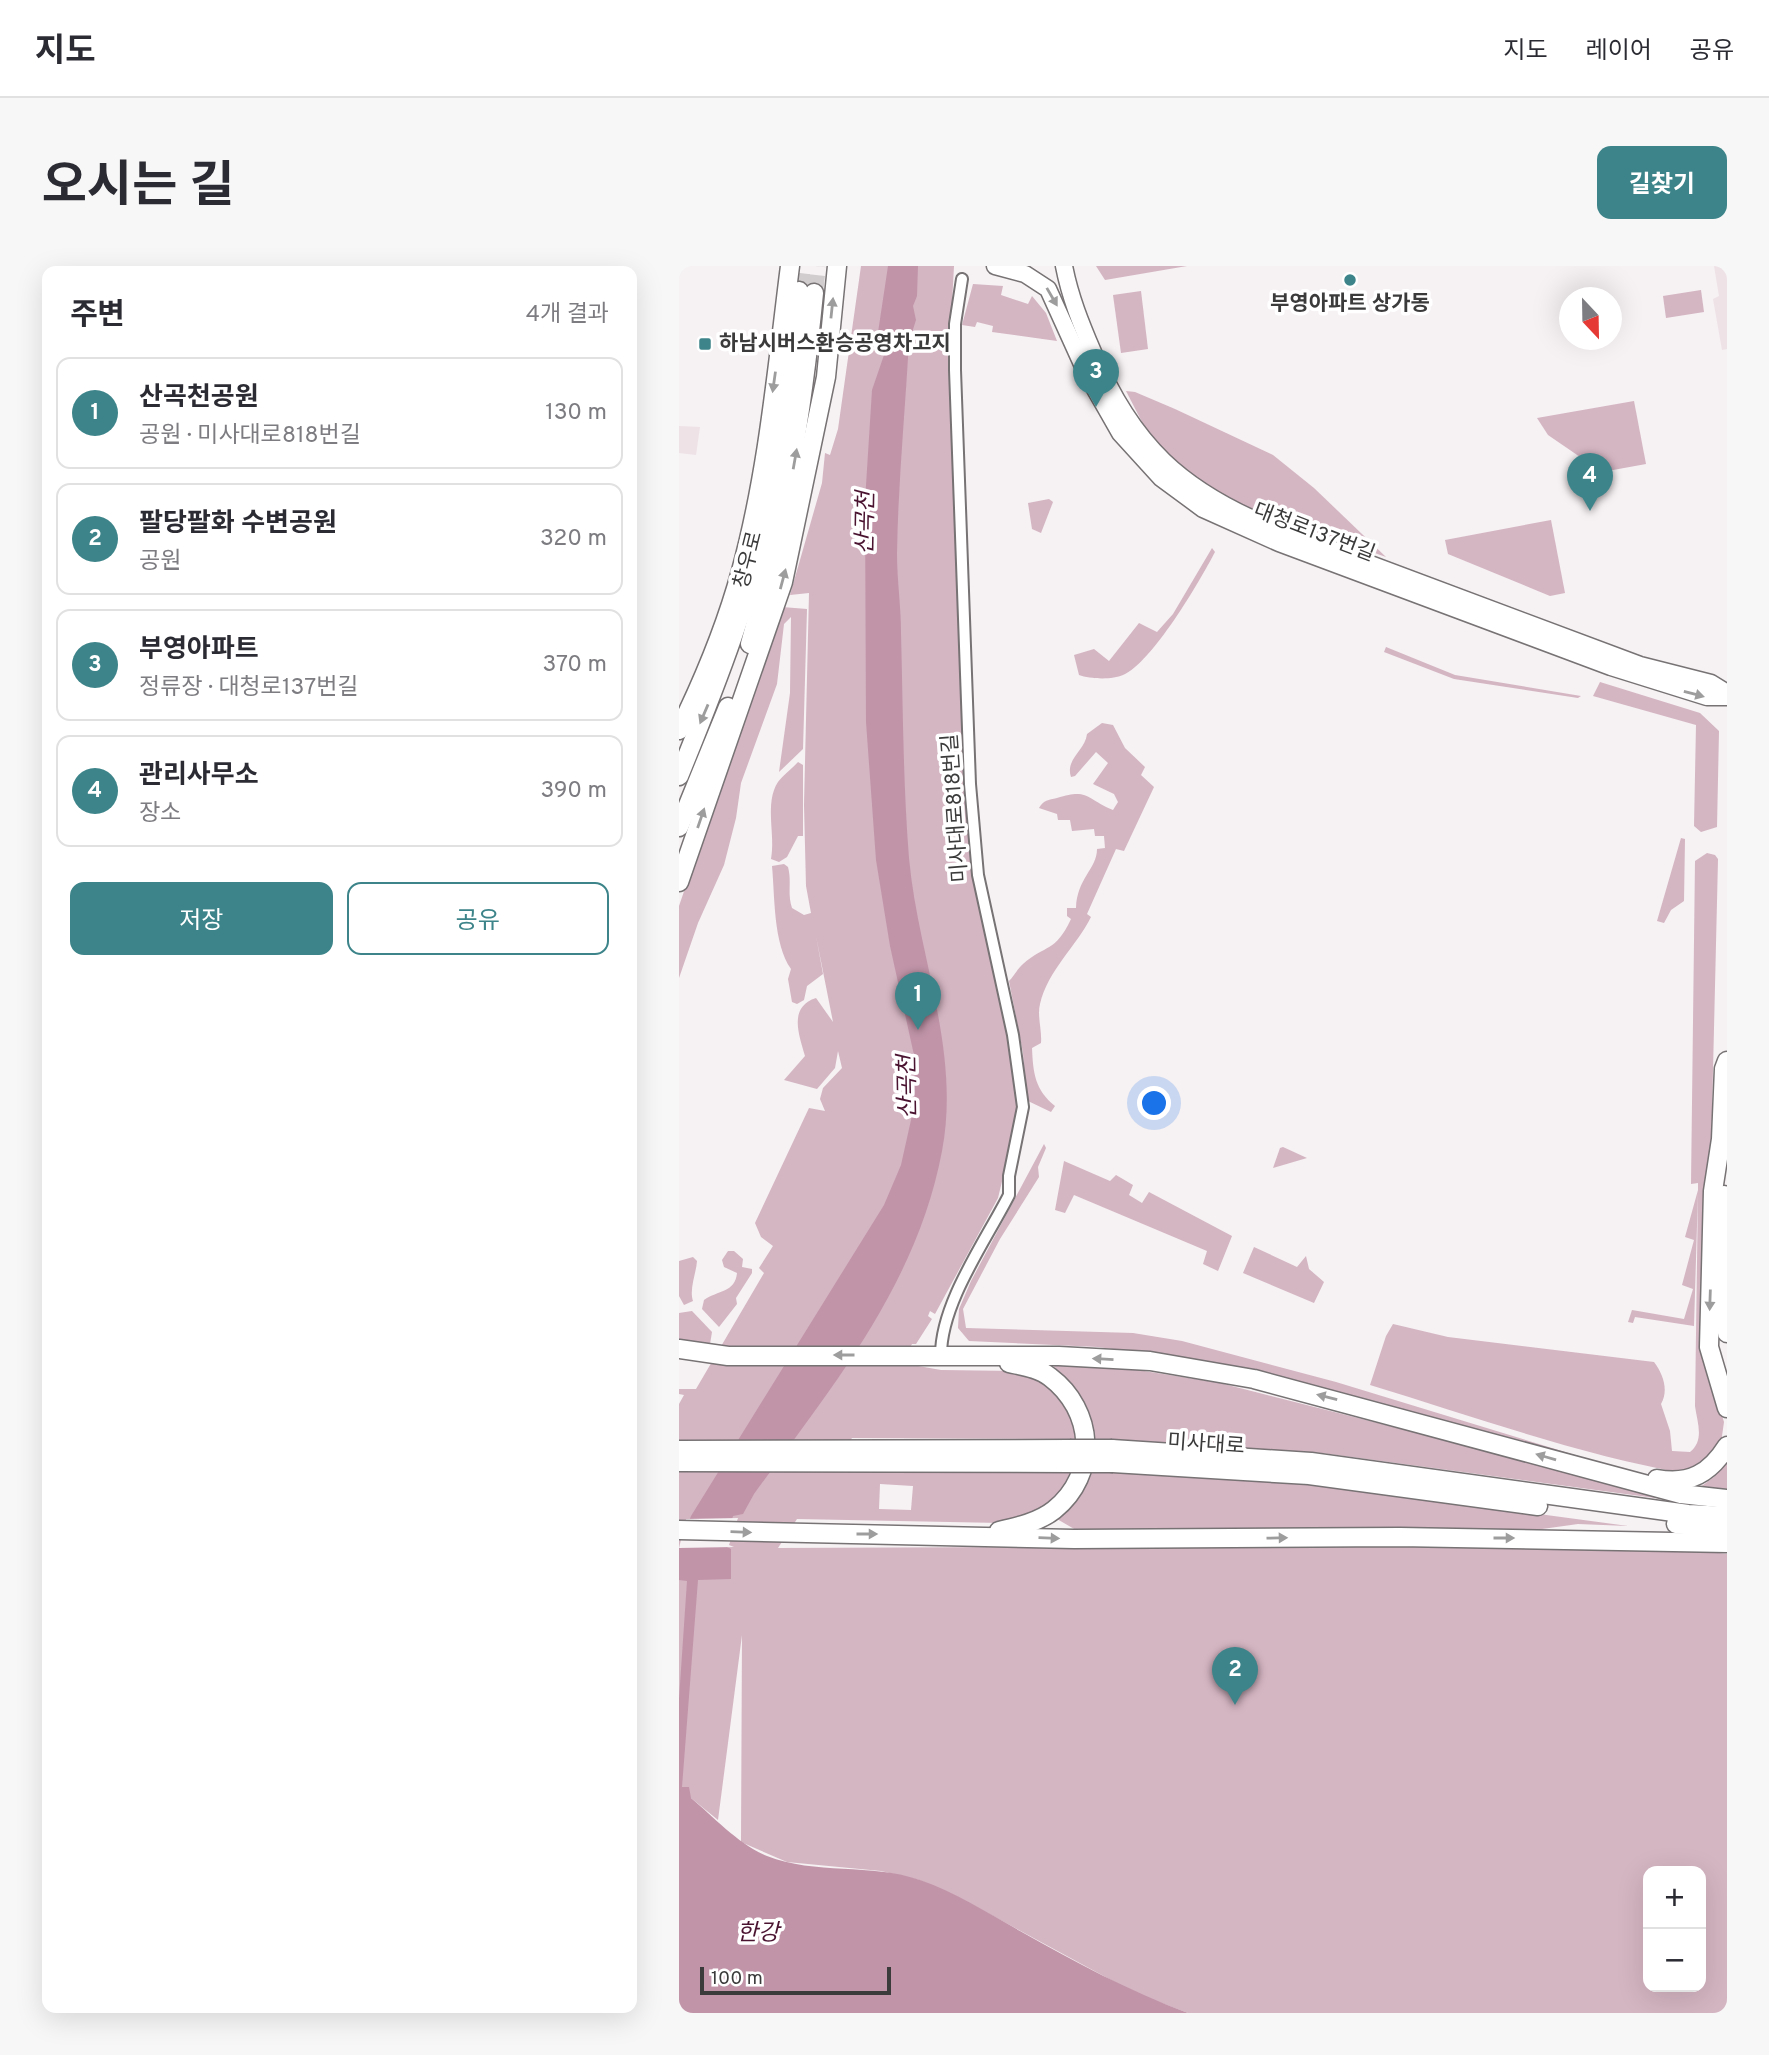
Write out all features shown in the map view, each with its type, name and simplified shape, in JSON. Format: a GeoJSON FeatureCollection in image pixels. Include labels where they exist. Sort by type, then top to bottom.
{"type":"FeatureCollection","features":[{"type":"Feature","properties":{"kind":"main road"},"geometry":{"type":"LineString","coordinates":[[679,730],[708,668],[741,571],[765,459],[790,266]]}},
{"type":"Feature","properties":{"kind":"main road"},"geometry":{"type":"LineString","coordinates":[[679,882],[783,582],[826,377],[837,266]]}},
{"type":"Feature","properties":{"kind":"main road","name":"대청로137번길"},"geometry":{"type":"LineString","coordinates":[[995,266],[1025,274],[1048,289],[1087,375],[1120,433],[1161,478],[1203,509],[1279,543],[1611,667],[1707,697],[1727,695]]}},
{"type":"Feature","properties":{"kind":"main road","name":"대청로137번길"},"geometry":{"type":"LineString","coordinates":[[1064,266],[1078,316],[1111,393],[1130,425],[1152,453],[1198,491],[1243,516],[1286,533],[1640,665],[1711,683],[1727,695]]}},
{"type":"Feature","properties":{"kind":"main road","name":"창우로"},"geometry":{"type":"LineString","coordinates":[[679,776],[730,647],[768,517],[807,292],[796,455],[764,596],[726,712],[679,827]]}},
{"type":"Feature","properties":{"kind":"main road"},"geometry":{"type":"LineString","coordinates":[[1727,1061],[1724,1069],[1721,1139],[1727,1333]]}},
{"type":"Feature","properties":{"kind":"main road"},"geometry":{"type":"LineString","coordinates":[[1721,1139],[1713,1191],[1709,1347],[1727,1408]]}},
{"type":"Feature","properties":{"kind":"main road"},"geometry":{"type":"LineString","coordinates":[[679,1349],[728,1356],[941,1355],[1150,1361],[1254,1379],[1681,1493],[1727,1499]]}},
{"type":"Feature","properties":{"kind":"main road"},"geometry":{"type":"LineString","coordinates":[[679,1359],[709,1354]]}},
{"type":"Feature","properties":{"kind":"main road"},"geometry":{"type":"LineString","coordinates":[[975,1356],[1049,1375],[1075,1401],[1086,1430],[1088,1450],[1080,1476],[1069,1495],[1053,1511],[1027,1523],[981,1536]]}},
{"type":"Feature","properties":{"kind":"main road"},"geometry":{"type":"LineString","coordinates":[[1612,1475],[1677,1481],[1690,1479],[1706,1473],[1727,1446]]}},
{"type":"Feature","properties":{"kind":"main road","name":"미사대로"},"geometry":{"type":"LineString","coordinates":[[679,1450],[858,1456]]}},
{"type":"Feature","properties":{"kind":"main road","name":"미사대로"},"geometry":{"type":"LineString","coordinates":[[679,1462],[858,1456],[1113,1456],[1311,1462],[1688,1514],[1727,1516]]}},
{"type":"Feature","properties":{"kind":"main road","name":"미사대로"},"geometry":{"type":"LineString","coordinates":[[1113,1456],[1309,1475],[1727,1530]]}},
{"type":"Feature","properties":{"kind":"main road"},"geometry":{"type":"LineString","coordinates":[[680,1530],[1074,1539],[1599,1538],[1727,1543]]}},
{"type":"Feature","properties":{"kind":"street","name":"미사대로818번길"},"geometry":{"type":"LineString","coordinates":[[941,1355],[941,1334],[953,1304],[1009,1195],[1009,1176],[1023,1107],[1011,1023],[978,875],[970,784],[955,370],[955,324],[962,279]]}},
{"type":"Feature","properties":{"kind":"shaded area"},"geometry":{"type":"Polygon","coordinates":[[[861,266],[954,266],[951,322],[965,799],[972,866],[1010,1046],[1018,1115],[998,1198],[935,1314],[930,1311],[928,1316],[932,1319],[901,1363],[941,1370],[1014,1371],[1035,1375],[1063,1395],[1081,1439],[852,1438],[829,1472],[1076,1471],[1044,1511],[1001,1523],[797,1519],[778,1548],[1446,1545],[1690,1549],[1727,1554],[1727,2013],[1188,2013],[1135,1993],[956,1896],[919,1880],[881,1871],[787,1862],[741,1842],[742,1635],[718,1820],[691,1798],[679,1798],[679,1404],[684,1395],[679,1394],[679,1389],[696,1389],[764,1273],[759,1268],[773,1246],[761,1237],[755,1223],[809,1108],[825,1111],[820,1099],[823,1088],[842,1068],[838,1051],[835,1068],[817,1089],[784,1080],[805,1056],[798,1022],[807,1002],[816,998],[833,1022],[816,936],[823,974],[807,986],[804,1000],[797,1004],[792,1002],[788,979],[791,969],[778,933],[772,866],[784,864],[788,867],[792,908],[804,915],[811,913],[806,886],[804,805],[809,593],[790,595],[822,483],[825,453],[830,455],[838,429],[861,266]],[[880,1484],[879,1509],[911,1510],[913,1486],[880,1484]]]}},
{"type":"Feature","properties":{"kind":"shaded area"},"geometry":{"type":"Polygon","coordinates":[[[1096,266],[1187,266],[1105,280],[1096,266]]]}},
{"type":"Feature","properties":{"kind":"shaded area"},"geometry":{"type":"Polygon","coordinates":[[[1714,266],[1727,266],[1727,349],[1722,350],[1713,299],[1719,296],[1714,266]]]}},
{"type":"Feature","properties":{"kind":"shaded area"},"geometry":{"type":"Polygon","coordinates":[[[973,284],[1003,286],[1001,295],[1028,304],[1032,296],[1046,313],[1057,341],[992,332],[993,326],[977,322],[975,327],[962,325],[973,284]]]}},
{"type":"Feature","properties":{"kind":"shaded area"},"geometry":{"type":"Polygon","coordinates":[[[1701,290],[1704,312],[1666,318],[1663,296],[1701,290]]]}},
{"type":"Feature","properties":{"kind":"shaded area"},"geometry":{"type":"Polygon","coordinates":[[[1141,291],[1148,349],[1121,353],[1113,295],[1141,291]]]}},
{"type":"Feature","properties":{"kind":"shaded area"},"geometry":{"type":"Polygon","coordinates":[[[1126,391],[1135,392],[1175,409],[1273,455],[1314,488],[1386,557],[1211,495],[1156,449],[1126,391]]]}},
{"type":"Feature","properties":{"kind":"shaded area"},"geometry":{"type":"Polygon","coordinates":[[[1634,401],[1646,464],[1602,472],[1548,435],[1537,418],[1634,401]]]}},
{"type":"Feature","properties":{"kind":"shaded area"},"geometry":{"type":"Polygon","coordinates":[[[679,426],[700,427],[696,455],[679,453],[679,426]]]}},
{"type":"Feature","properties":{"kind":"shaded area"},"geometry":{"type":"Polygon","coordinates":[[[1049,499],[1053,502],[1041,533],[1032,529],[1028,503],[1049,499]]]}},
{"type":"Feature","properties":{"kind":"shaded area"},"geometry":{"type":"Polygon","coordinates":[[[1551,520],[1565,593],[1550,596],[1448,554],[1445,540],[1551,520]]]}},
{"type":"Feature","properties":{"kind":"shaded area"},"geometry":{"type":"Polygon","coordinates":[[[1212,548],[1215,552],[1187,600],[1161,638],[1135,667],[1113,678],[1079,675],[1074,655],[1094,649],[1109,661],[1139,623],[1157,632],[1173,614],[1212,548]]]}},
{"type":"Feature","properties":{"kind":"shaded area"},"geometry":{"type":"Polygon","coordinates":[[[782,607],[807,609],[803,749],[779,772],[790,693],[791,617],[784,624],[777,684],[741,783],[736,818],[724,865],[698,923],[679,978],[679,906],[782,607]]]}},
{"type":"Feature","properties":{"kind":"shaded area"},"geometry":{"type":"Polygon","coordinates":[[[1386,647],[1455,675],[1581,696],[1578,698],[1454,679],[1384,652],[1386,647]]]}},
{"type":"Feature","properties":{"kind":"shaded area"},"geometry":{"type":"Polygon","coordinates":[[[1600,682],[1700,713],[1719,731],[1717,827],[1701,832],[1694,826],[1696,725],[1593,696],[1600,682]]]}},
{"type":"Feature","properties":{"kind":"shaded area"},"geometry":{"type":"Polygon","coordinates":[[[1102,723],[1113,725],[1125,748],[1145,767],[1141,775],[1154,787],[1124,851],[1116,849],[1087,914],[1091,917],[1049,980],[1044,992],[1039,1009],[1041,1043],[1032,1048],[1032,1057],[1039,1087],[1055,1106],[1051,1112],[1028,1101],[1026,1096],[1023,1053],[1009,981],[1023,964],[1060,938],[1071,919],[1067,916],[1067,908],[1076,908],[1080,889],[1094,862],[1097,849],[1105,848],[1104,836],[1095,836],[1094,829],[1072,831],[1070,820],[1058,820],[1057,814],[1039,808],[1047,801],[1081,794],[1113,810],[1118,802],[1114,794],[1093,784],[1108,763],[1096,752],[1075,776],[1071,777],[1070,771],[1087,734],[1102,723]]]}},
{"type":"Feature","properties":{"kind":"shaded area"},"geometry":{"type":"Polygon","coordinates":[[[798,762],[803,765],[803,836],[798,836],[787,857],[779,862],[771,859],[772,800],[778,782],[798,762]]]}},
{"type":"Feature","properties":{"kind":"shaded area"},"geometry":{"type":"Polygon","coordinates":[[[1681,838],[1685,839],[1684,901],[1671,910],[1664,923],[1657,921],[1681,838]]]}},
{"type":"Feature","properties":{"kind":"shaded area"},"geometry":{"type":"Polygon","coordinates":[[[1707,853],[1718,859],[1706,1366],[1724,1422],[1720,1450],[1688,1474],[1568,1446],[1370,1385],[1386,1336],[1393,1324],[1448,1337],[1654,1362],[1664,1382],[1665,1393],[1661,1404],[1670,1431],[1672,1451],[1690,1452],[1695,1447],[1699,1436],[1695,1406],[1698,1192],[1694,1326],[1635,1317],[1633,1323],[1628,1322],[1632,1310],[1684,1319],[1693,1289],[1682,1285],[1694,1240],[1685,1237],[1698,1190],[1698,1183],[1691,1184],[1695,861],[1707,853]]]}},
{"type":"Feature","properties":{"kind":"shaded area"},"geometry":{"type":"Polygon","coordinates":[[[1044,1144],[1046,1148],[1038,1167],[1039,1177],[1000,1239],[963,1309],[966,1328],[1133,1333],[1182,1341],[1336,1382],[1624,1470],[1178,1358],[1098,1347],[969,1341],[958,1328],[959,1309],[971,1281],[1044,1144]]]}},
{"type":"Feature","properties":{"kind":"shaded area"},"geometry":{"type":"Polygon","coordinates":[[[1280,1148],[1307,1158],[1273,1168],[1280,1148]]]}},
{"type":"Feature","properties":{"kind":"shaded area"},"geometry":{"type":"Polygon","coordinates":[[[1064,1161],[1110,1181],[1116,1175],[1133,1185],[1129,1195],[1142,1203],[1149,1192],[1232,1236],[1218,1271],[1203,1264],[1207,1251],[1074,1195],[1065,1213],[1055,1210],[1064,1161]]]}},
{"type":"Feature","properties":{"kind":"shaded area"},"geometry":{"type":"Polygon","coordinates":[[[1254,1247],[1297,1267],[1306,1256],[1309,1269],[1324,1282],[1314,1303],[1243,1273],[1254,1247]]]}},
{"type":"Feature","properties":{"kind":"shaded area"},"geometry":{"type":"Polygon","coordinates":[[[728,1251],[734,1251],[743,1259],[742,1267],[752,1269],[752,1273],[736,1298],[737,1304],[719,1327],[702,1309],[704,1300],[729,1288],[736,1279],[737,1273],[724,1267],[722,1260],[728,1251]]]}},
{"type":"Feature","properties":{"kind":"shaded area"},"geometry":{"type":"Polygon","coordinates":[[[693,1257],[697,1261],[692,1286],[693,1301],[684,1305],[679,1296],[679,1261],[693,1257]]]}},
{"type":"Feature","properties":{"kind":"shaded area"},"geometry":{"type":"Polygon","coordinates":[[[692,1311],[712,1332],[710,1344],[679,1342],[679,1313],[692,1311]]]}},
{"type":"Feature","properties":{"kind":"shaded area"},"geometry":{"type":"Polygon","coordinates":[[[1052,1364],[1106,1365],[1220,1383],[1662,1495],[1670,1500],[1322,1453],[1094,1439],[1086,1405],[1052,1364]]]}},
{"type":"Feature","properties":{"kind":"shaded area"},"geometry":{"type":"Polygon","coordinates":[[[1727,1462],[1727,1492],[1699,1488],[1714,1477],[1727,1462]]]}},
{"type":"Feature","properties":{"kind":"shaded area"},"geometry":{"type":"Polygon","coordinates":[[[1091,1471],[1226,1477],[1322,1485],[1628,1526],[1578,1524],[1535,1530],[1076,1530],[1057,1519],[1085,1485],[1091,1471]]]}},
{"type":"Feature","properties":{"kind":"water"},"geometry":{"type":"Polygon","coordinates":[[[888,266],[918,266],[917,296],[913,306],[916,320],[909,342],[897,564],[909,858],[942,1040],[946,1114],[942,1151],[930,1200],[913,1246],[892,1290],[841,1374],[754,1494],[743,1514],[733,1516],[725,1546],[731,1549],[731,1579],[698,1580],[682,1787],[689,1787],[691,1798],[737,1838],[767,1856],[804,1865],[882,1872],[920,1880],[959,1897],[1103,1975],[1188,2013],[679,2013],[679,1699],[687,1581],[679,1580],[679,1548],[691,1516],[884,1205],[901,1165],[915,1102],[914,1055],[890,946],[876,860],[866,722],[865,501],[872,390],[884,355],[877,339],[888,266]]]}},
{"type":"Feature","properties":{"kind":"pier"},"geometry":{"type":"Polygon","coordinates":[[[738,1518],[729,1545],[734,1547],[679,1548],[686,1519],[738,1518]]]}},
{"type":"Feature","properties":{"kind":"tunnel"},"geometry":{"type":"LineString","coordinates":[[799,291],[802,266]]}},
{"type":"Feature","properties":{"kind":"tunnel"},"geometry":{"type":"LineString","coordinates":[[814,293],[817,266]]}},
{"type":"Feature","properties":{"kind":"place","name":"부영아파트 상가동"},"geometry":{"type":"Point","coordinates":[1350,280]}},
{"type":"Feature","properties":{"kind":"place","name":"하남시버스환승공영차고지"},"geometry":{"type":"Point","coordinates":[705,344]}},
{"type":"Feature","properties":{"kind":"place","name":"부영아파트"},"geometry":{"type":"Point","coordinates":[1096,407]}},
{"type":"Feature","properties":{"kind":"place","name":"관리사무소"},"geometry":{"type":"Point","coordinates":[1590,511]}},
{"type":"Feature","properties":{"kind":"place","name":"산곡천공원"},"geometry":{"type":"Point","coordinates":[918,1030]}},
{"type":"Feature","properties":{"kind":"place","name":"팔당팔화 수변공원"},"geometry":{"type":"Point","coordinates":[1235,1705]}},
{"type":"Feature","properties":{"kind":"water label","name":"산곡천"},"geometry":{"type":"Point","coordinates":[867,523]}},
{"type":"Feature","properties":{"kind":"water label","name":"산곡천"},"geometry":{"type":"Point","coordinates":[909,1087]}},
{"type":"Feature","properties":{"kind":"water label","name":"한강"},"geometry":{"type":"Point","coordinates":[758,1934]}}]}
